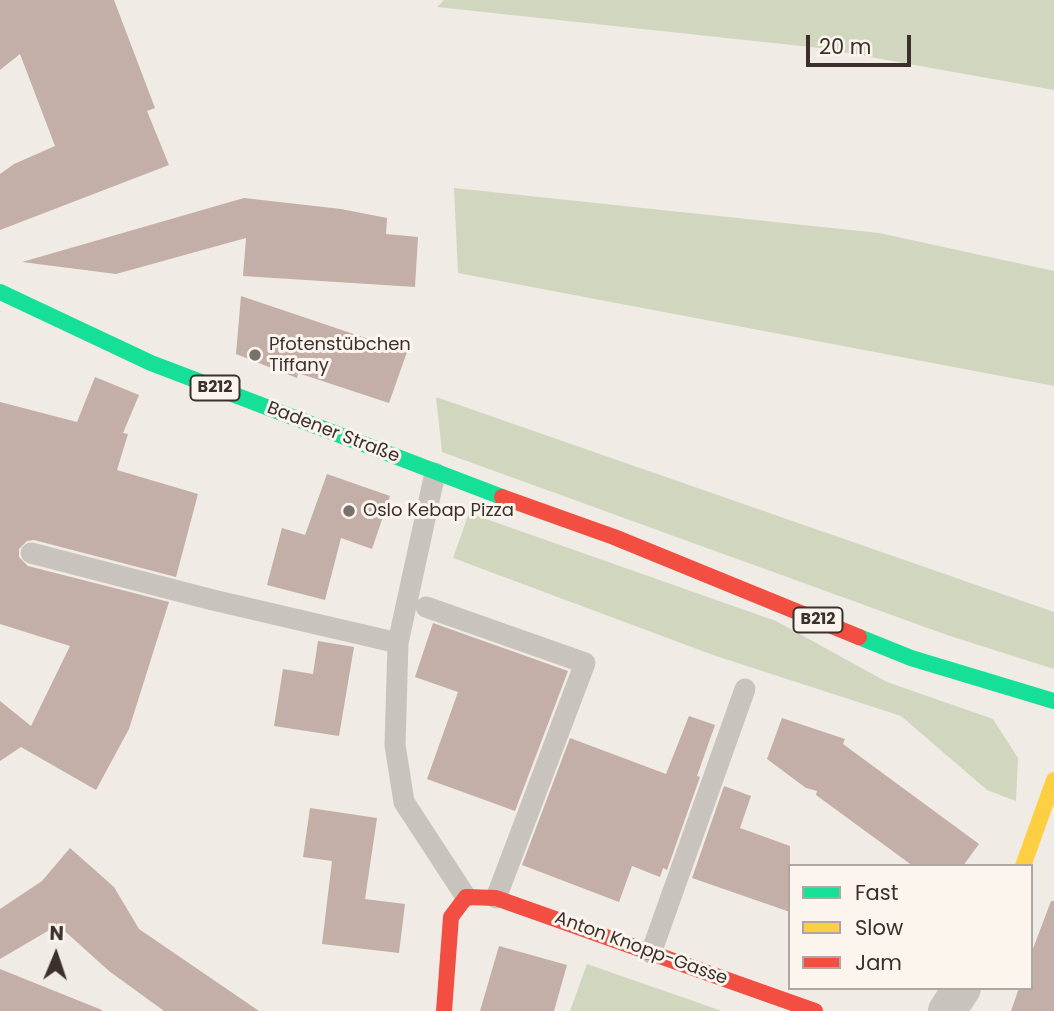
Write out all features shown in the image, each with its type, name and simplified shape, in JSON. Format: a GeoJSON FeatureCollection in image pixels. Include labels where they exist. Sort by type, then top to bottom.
{"type":"FeatureCollection","features":[{"type":"Feature","properties":{"kind":"main road","name":"Badener Straße"},"geometry":{"type":"LineString","coordinates":[[0,292],[151,363],[435,473]]}},
{"type":"Feature","properties":{"kind":"main road","name":"B212"},"geometry":{"type":"LineString","coordinates":[[435,473],[614,537],[912,658],[1054,701]]}},
{"type":"Feature","properties":{"kind":"main road"},"geometry":{"type":"LineString","coordinates":[[1024,864],[1054,780]]}},
{"type":"Feature","properties":{"kind":"main road","name":"Anton Knopp-Gasse"},"geometry":{"type":"LineString","coordinates":[[466,898],[496,898],[815,1011]]}},
{"type":"Feature","properties":{"kind":"main road"},"geometry":{"type":"LineString","coordinates":[[444,1011],[451,917],[466,898]]}},
{"type":"Feature","properties":{"kind":"street"},"geometry":{"type":"LineString","coordinates":[[947,1011],[961,990]]}},
{"type":"Feature","properties":{"kind":"lane"},"geometry":{"type":"LineString","coordinates":[[435,473],[398,643],[395,745],[404,802],[466,898]]}},
{"type":"Feature","properties":{"kind":"lane"},"geometry":{"type":"LineString","coordinates":[[31,553],[213,600],[398,643]]}},
{"type":"Feature","properties":{"kind":"lane"},"geometry":{"type":"LineString","coordinates":[[426,607],[586,663],[496,898]]}},
{"type":"Feature","properties":{"kind":"lane"},"geometry":{"type":"LineString","coordinates":[[651,953],[745,689]]}},
{"type":"Feature","properties":{"kind":"green space"},"geometry":{"type":"Polygon","coordinates":[[[444,0],[1054,0],[1054,90],[820,48],[437,7],[444,0]]]}},
{"type":"Feature","properties":{"kind":"green space"},"geometry":{"type":"Polygon","coordinates":[[[454,188],[879,233],[1054,271],[1054,386],[458,273],[454,188]]]}},
{"type":"Feature","properties":{"kind":"green space"},"geometry":{"type":"Polygon","coordinates":[[[436,397],[1054,612],[1054,669],[947,635],[442,452],[436,397]]]}},
{"type":"Feature","properties":{"kind":"green space"},"geometry":{"type":"Polygon","coordinates":[[[469,513],[776,621],[887,682],[993,719],[1018,758],[1016,801],[987,790],[901,716],[713,655],[453,558],[469,513]]]}},
{"type":"Feature","properties":{"kind":"green space"},"geometry":{"type":"Polygon","coordinates":[[[587,964],[722,1011],[570,1011],[587,964]]]}},
{"type":"Feature","properties":{"kind":"building"},"geometry":{"type":"Polygon","coordinates":[[[0,0],[114,0],[155,108],[147,111],[169,165],[0,230],[0,174],[14,164],[55,146],[20,54],[0,70],[0,0]]]}},
{"type":"Feature","properties":{"kind":"building"},"geometry":{"type":"Polygon","coordinates":[[[244,198],[341,209],[387,218],[386,234],[418,237],[415,287],[243,276],[246,238],[116,274],[22,262],[244,198]]]}},
{"type":"Feature","properties":{"kind":"building"},"geometry":{"type":"Polygon","coordinates":[[[241,296],[407,352],[389,403],[298,373],[297,378],[236,354],[241,296]]]}},
{"type":"Feature","properties":{"kind":"building"},"geometry":{"type":"Polygon","coordinates":[[[95,377],[139,395],[123,433],[128,434],[117,470],[198,494],[176,577],[34,540],[27,541],[19,549],[19,557],[28,566],[169,602],[129,729],[96,790],[21,747],[0,761],[0,701],[31,726],[70,646],[0,624],[0,402],[77,422],[95,377]]]}},
{"type":"Feature","properties":{"kind":"building"},"geometry":{"type":"Polygon","coordinates":[[[327,474],[390,496],[372,549],[341,538],[325,600],[267,585],[282,528],[305,535],[327,474]]]}},
{"type":"Feature","properties":{"kind":"building"},"geometry":{"type":"Polygon","coordinates":[[[433,623],[568,671],[515,811],[427,779],[458,692],[415,677],[433,623]]]}},
{"type":"Feature","properties":{"kind":"building"},"geometry":{"type":"Polygon","coordinates":[[[318,641],[354,647],[339,736],[274,726],[283,669],[313,674],[318,641]]]}},
{"type":"Feature","properties":{"kind":"building"},"geometry":{"type":"Polygon","coordinates":[[[689,716],[715,725],[697,776],[700,777],[667,870],[663,868],[660,877],[632,866],[619,902],[522,865],[570,738],[666,774],[689,716]]]}},
{"type":"Feature","properties":{"kind":"building"},"geometry":{"type":"Polygon","coordinates":[[[782,718],[845,739],[843,744],[979,844],[964,864],[910,864],[816,795],[817,791],[806,788],[767,759],[782,718]]]}},
{"type":"Feature","properties":{"kind":"building"},"geometry":{"type":"Polygon","coordinates":[[[724,786],[751,796],[740,828],[790,846],[788,911],[692,878],[724,786]]]}},
{"type":"Feature","properties":{"kind":"building"},"geometry":{"type":"Polygon","coordinates":[[[310,808],[377,818],[365,899],[405,904],[399,953],[322,944],[332,861],[303,857],[310,808]]]}},
{"type":"Feature","properties":{"kind":"building"},"geometry":{"type":"Polygon","coordinates":[[[70,848],[114,887],[139,929],[259,1011],[164,1011],[109,971],[58,925],[0,959],[0,909],[42,881],[70,848]]]}},
{"type":"Feature","properties":{"kind":"building"},"geometry":{"type":"Polygon","coordinates":[[[1051,901],[1054,901],[1054,1011],[1011,1011],[1018,990],[1033,990],[1033,949],[1051,901]]]}},
{"type":"Feature","properties":{"kind":"building"},"geometry":{"type":"Polygon","coordinates":[[[499,946],[567,965],[554,1011],[480,1011],[499,946]]]}},
{"type":"Feature","properties":{"kind":"building"},"geometry":{"type":"Polygon","coordinates":[[[0,969],[102,1010],[102,1011],[0,1011],[0,969]]]}},
{"type":"Feature","properties":{"kind":"traffic: fast"},"geometry":{"type":"LineString","coordinates":[[0,292],[151,363],[502,497]]}},
{"type":"Feature","properties":{"kind":"traffic: fast"},"geometry":{"type":"LineString","coordinates":[[859,637],[911,658],[1054,701]]}},
{"type":"Feature","properties":{"kind":"traffic: slow"},"geometry":{"type":"LineString","coordinates":[[1024,864],[1054,780]]}},
{"type":"Feature","properties":{"kind":"traffic: jam"},"geometry":{"type":"LineString","coordinates":[[502,497],[614,537],[859,637]]}},
{"type":"Feature","properties":{"kind":"traffic: jam"},"geometry":{"type":"LineString","coordinates":[[444,1011],[451,917],[466,897],[496,898],[815,1011]]}},
{"type":"Feature","properties":{"kind":"place","name":"Pfotenstübchen Tiffany"},"geometry":{"type":"Point","coordinates":[255,355]}},
{"type":"Feature","properties":{"kind":"place","name":"Oslo Kebap Pizza"},"geometry":{"type":"Point","coordinates":[349,511]}}]}
